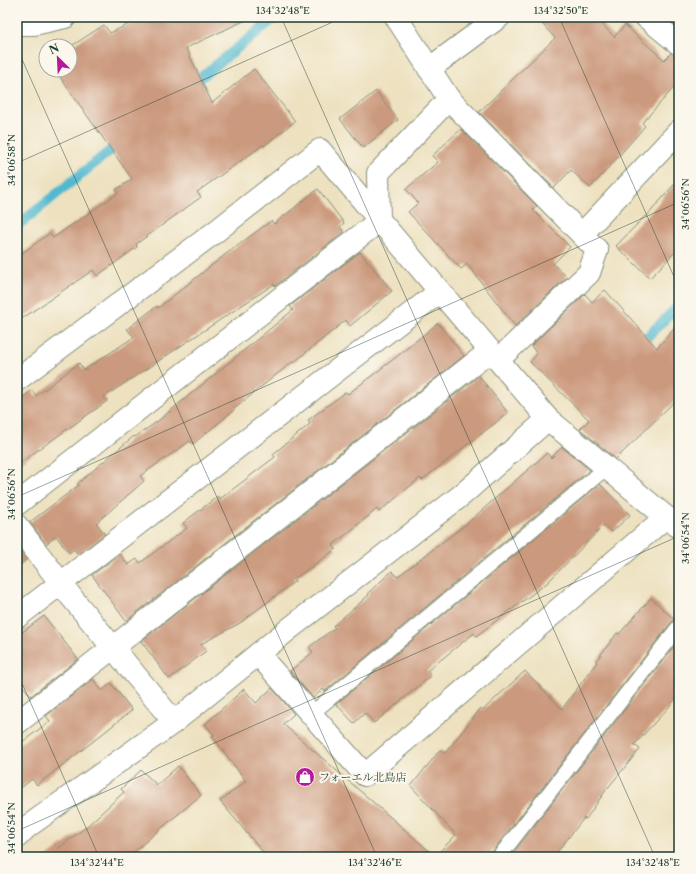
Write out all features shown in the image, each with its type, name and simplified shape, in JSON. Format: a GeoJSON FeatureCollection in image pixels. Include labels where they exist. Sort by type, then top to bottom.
{"type":"FeatureCollection","features":[{"type":"Feature","properties":{"kind":"street"},"geometry":{"type":"LineString","coordinates":[[17,24],[34,24],[65,17]]}},
{"type":"Feature","properties":{"kind":"street"},"geometry":{"type":"LineString","coordinates":[[17,724],[113,648],[494,356],[589,274],[597,250],[449,99],[396,17]]}},
{"type":"Feature","properties":{"kind":"street"},"geometry":{"type":"LineString","coordinates":[[430,69],[499,17]]}},
{"type":"Feature","properties":{"kind":"street"},"geometry":{"type":"LineString","coordinates":[[646,17],[679,44]]}},
{"type":"Feature","properties":{"kind":"street"},"geometry":{"type":"LineString","coordinates":[[379,221],[378,174],[449,99]]}},
{"type":"Feature","properties":{"kind":"street"},"geometry":{"type":"LineString","coordinates":[[582,234],[679,131]]}},
{"type":"Feature","properties":{"kind":"street"},"geometry":{"type":"LineString","coordinates":[[17,380],[215,232],[320,150],[548,419],[672,522],[365,775],[258,654]]}},
{"type":"Feature","properties":{"kind":"street"},"geometry":{"type":"LineString","coordinates":[[17,504],[379,221]]}},
{"type":"Feature","properties":{"kind":"street"},"geometry":{"type":"LineString","coordinates":[[17,617],[439,292]]}},
{"type":"Feature","properties":{"kind":"street"},"geometry":{"type":"LineString","coordinates":[[17,837],[27,827],[174,722],[289,629],[463,494],[548,419]]}},
{"type":"Feature","properties":{"kind":"street"},"geometry":{"type":"LineString","coordinates":[[17,526],[61,584],[174,722]]}},
{"type":"Feature","properties":{"kind":"lane"},"geometry":{"type":"LineString","coordinates":[[311,714],[606,468]]}},
{"type":"Feature","properties":{"kind":"lane"},"geometry":{"type":"LineString","coordinates":[[499,857],[679,626]]}},
{"type":"Feature","properties":{"kind":"building"},"geometry":{"type":"Polygon","coordinates":[[[144,17],[252,17],[186,48],[212,103],[254,69],[295,121],[264,146],[263,145],[197,192],[201,197],[136,244],[137,247],[97,276],[93,270],[17,322],[17,257],[50,233],[53,238],[118,193],[116,190],[132,179],[61,78],[78,78],[78,42],[104,25],[110,33],[144,17]]]}},
{"type":"Feature","properties":{"kind":"building"},"geometry":{"type":"Polygon","coordinates":[[[536,17],[596,17],[614,37],[625,25],[664,60],[671,53],[679,56],[679,82],[642,123],[645,126],[590,188],[571,170],[554,188],[479,112],[555,38],[536,17]]]}},
{"type":"Feature","properties":{"kind":"building"},"geometry":{"type":"Polygon","coordinates":[[[376,91],[398,120],[363,148],[340,119],[376,91]]]}},
{"type":"Feature","properties":{"kind":"building"},"geometry":{"type":"Polygon","coordinates":[[[461,129],[537,206],[533,210],[570,247],[553,264],[567,277],[515,326],[467,264],[461,269],[408,212],[418,203],[406,189],[438,162],[432,156],[461,129]]]}},
{"type":"Feature","properties":{"kind":"building"},"geometry":{"type":"Polygon","coordinates":[[[679,179],[679,248],[650,278],[616,246],[645,216],[646,217],[679,179]]]}},
{"type":"Feature","properties":{"kind":"building"},"geometry":{"type":"Polygon","coordinates":[[[318,189],[344,223],[340,227],[344,232],[275,286],[274,284],[104,397],[107,401],[17,465],[17,402],[32,390],[36,396],[79,363],[84,370],[134,337],[127,329],[157,306],[158,308],[226,254],[271,221],[274,224],[318,189]]]}},
{"type":"Feature","properties":{"kind":"building"},"geometry":{"type":"Polygon","coordinates":[[[360,252],[392,291],[350,326],[346,320],[234,409],[193,444],[190,441],[140,476],[144,481],[96,523],[105,534],[78,555],[74,549],[69,553],[56,536],[46,544],[30,522],[79,485],[77,484],[134,436],[135,437],[158,421],[293,310],[290,306],[360,252]]]}},
{"type":"Feature","properties":{"kind":"building"},"geometry":{"type":"Polygon","coordinates":[[[605,290],[657,348],[679,323],[679,397],[616,459],[580,429],[589,420],[530,362],[537,354],[531,346],[585,294],[592,302],[605,290]]]}},
{"type":"Feature","properties":{"kind":"building"},"geometry":{"type":"Polygon","coordinates":[[[438,323],[464,356],[126,621],[92,575],[120,554],[128,565],[137,559],[140,563],[187,528],[183,523],[218,496],[220,499],[275,457],[273,454],[310,424],[308,420],[346,392],[348,394],[438,323]]]}},
{"type":"Feature","properties":{"kind":"building"},"geometry":{"type":"Polygon","coordinates":[[[479,376],[508,413],[422,480],[420,478],[379,512],[377,509],[333,545],[336,549],[294,579],[295,581],[240,623],[201,644],[206,651],[169,679],[141,641],[479,376]]]}},
{"type":"Feature","properties":{"kind":"building"},"geometry":{"type":"Polygon","coordinates":[[[562,447],[590,470],[325,691],[323,689],[313,698],[290,671],[313,652],[309,647],[335,628],[333,626],[369,595],[368,593],[392,571],[397,577],[465,525],[547,453],[551,458],[562,447]]]}},
{"type":"Feature","properties":{"kind":"building"},"geometry":{"type":"Polygon","coordinates":[[[600,484],[630,515],[612,532],[604,525],[547,583],[476,636],[474,633],[427,671],[431,676],[374,723],[365,713],[354,723],[336,704],[600,484]]]}},
{"type":"Feature","properties":{"kind":"building"},"geometry":{"type":"Polygon","coordinates":[[[17,547],[27,559],[17,568],[17,547]]]}},
{"type":"Feature","properties":{"kind":"building"},"geometry":{"type":"Polygon","coordinates":[[[651,598],[674,619],[492,852],[491,857],[267,857],[220,801],[246,781],[212,736],[214,735],[205,724],[244,689],[256,703],[272,688],[294,714],[283,724],[435,856],[456,835],[411,786],[440,750],[445,753],[481,708],[483,710],[525,671],[562,709],[617,633],[619,634],[651,598]]]}},
{"type":"Feature","properties":{"kind":"building"},"geometry":{"type":"Polygon","coordinates":[[[44,616],[78,659],[31,696],[17,679],[17,636],[44,616]]]}},
{"type":"Feature","properties":{"kind":"building"},"geometry":{"type":"Polygon","coordinates":[[[679,640],[679,695],[634,745],[640,749],[606,790],[586,819],[584,818],[553,857],[510,857],[679,640]]]}},
{"type":"Feature","properties":{"kind":"building"},"geometry":{"type":"Polygon","coordinates":[[[93,679],[102,691],[111,683],[132,710],[37,785],[32,779],[17,791],[17,746],[50,721],[46,716],[93,679]]]}},
{"type":"Feature","properties":{"kind":"building"},"geometry":{"type":"Polygon","coordinates":[[[178,766],[201,795],[129,857],[47,857],[86,827],[124,792],[121,789],[141,770],[157,785],[178,766]]]}},
{"type":"Feature","properties":{"kind":"waterway"},"geometry":{"type":"LineString","coordinates":[[190,86],[276,17]]}},
{"type":"Feature","properties":{"kind":"waterway"},"geometry":{"type":"LineString","coordinates":[[17,226],[122,141]]}},
{"type":"Feature","properties":{"kind":"waterway"},"geometry":{"type":"LineString","coordinates":[[638,346],[679,305]]}},
{"type":"Feature","properties":{"kind":"place","name":"フォーエル北島店"},"geometry":{"type":"Point","coordinates":[305,777]}}]}
